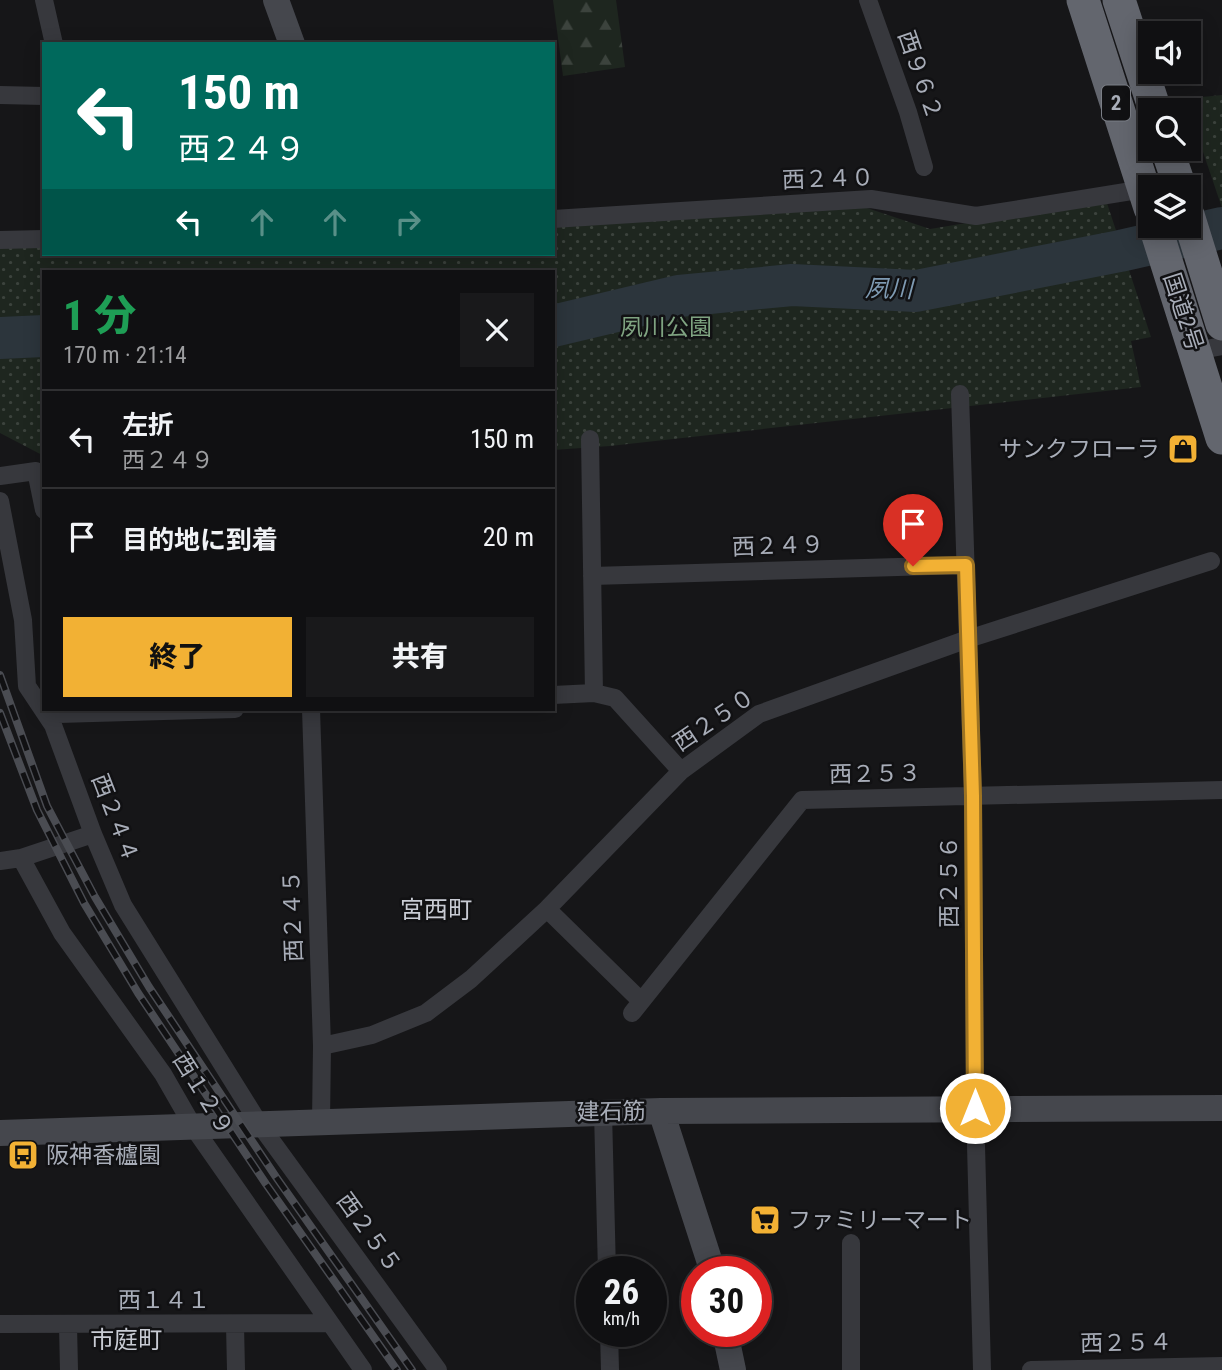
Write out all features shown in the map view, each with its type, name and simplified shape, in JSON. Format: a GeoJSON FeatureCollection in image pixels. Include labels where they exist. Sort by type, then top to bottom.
{"type":"FeatureCollection","features":[{"type":"Feature","properties":{"kind":"highway","name":"2"},"geometry":{"type":"LineString","coordinates":[[1083,0],[1140,175]]}},
{"type":"Feature","properties":{"kind":"highway","name":"2"},"geometry":{"type":"LineString","coordinates":[[1119,0],[1151,98]]}},
{"type":"Feature","properties":{"kind":"highway","name":"国道2号"},"geometry":{"type":"LineString","coordinates":[[1159,238],[1169,269],[1209,349],[1222,438]]}},
{"type":"Feature","properties":{"kind":"highway","name":"国道2号"},"geometry":{"type":"LineString","coordinates":[[1195,238],[1222,324]]}},
{"type":"Feature","properties":{"kind":"street"},"geometry":{"type":"LineString","coordinates":[[44,0],[54,42]]}},
{"type":"Feature","properties":{"kind":"street"},"geometry":{"type":"LineString","coordinates":[[275,0],[291,42]]}},
{"type":"Feature","properties":{"kind":"street","name":"西９６２"},"geometry":{"type":"LineString","coordinates":[[868,0],[908,112],[924,167]]}},
{"type":"Feature","properties":{"kind":"street"},"geometry":{"type":"LineString","coordinates":[[0,95],[42,96]]}},
{"type":"Feature","properties":{"kind":"street","name":"西２４０"},"geometry":{"type":"LineString","coordinates":[[555,219],[871,199],[976,216],[1138,202]]}},
{"type":"Feature","properties":{"kind":"street"},"geometry":{"type":"LineString","coordinates":[[0,240],[42,239]]}},
{"type":"Feature","properties":{"kind":"street","name":"西２５６"},"geometry":{"type":"LineString","coordinates":[[960,394],[973,796],[975,1108],[982,1370]]}},
{"type":"Feature","properties":{"kind":"street"},"geometry":{"type":"LineString","coordinates":[[590,439],[594,694]]}},
{"type":"Feature","properties":{"kind":"street"},"geometry":{"type":"LineString","coordinates":[[0,476],[36,471],[42,500]]}},
{"type":"Feature","properties":{"kind":"street","name":"西２４４"},"geometry":{"type":"LineString","coordinates":[[0,501],[23,620],[27,686],[42,701]]}},
{"type":"Feature","properties":{"kind":"street","name":"西２５０"},"geometry":{"type":"LineString","coordinates":[[322,1046],[372,1035],[426,1013],[471,979],[547,909],[681,771],[759,714],[968,639],[1211,561]]}},
{"type":"Feature","properties":{"kind":"street","name":"西２４９"},"geometry":{"type":"LineString","coordinates":[[592,576],[966,565]]}},
{"type":"Feature","properties":{"kind":"street"},"geometry":{"type":"LineString","coordinates":[[555,695],[594,694],[615,698],[681,771]]}},
{"type":"Feature","properties":{"kind":"street"},"geometry":{"type":"LineString","coordinates":[[57,716],[171,711]]}},
{"type":"Feature","properties":{"kind":"street","name":"西２４５"},"geometry":{"type":"LineString","coordinates":[[311,711],[322,1046],[321,1121]]}},
{"type":"Feature","properties":{"kind":"street","name":"西２４４"},"geometry":{"type":"LineString","coordinates":[[57,716],[93,834],[123,905],[260,1125]]}},
{"type":"Feature","properties":{"kind":"street","name":"西２５３"},"geometry":{"type":"LineString","coordinates":[[547,909],[636,1007],[802,800],[1222,790]]}},
{"type":"Feature","properties":{"kind":"street"},"geometry":{"type":"LineString","coordinates":[[0,860],[21,858],[93,834]]}},
{"type":"Feature","properties":{"kind":"street","name":"西１２９"},"geometry":{"type":"LineString","coordinates":[[21,858],[62,933],[163,1074],[194,1128],[363,1370]]}},
{"type":"Feature","properties":{"kind":"street","name":"建石筋"},"geometry":{"type":"LineString","coordinates":[[0,1133],[603,1112],[1222,1108]]}},
{"type":"Feature","properties":{"kind":"street"},"geometry":{"type":"LineString","coordinates":[[660,1111],[708,1256]]}},
{"type":"Feature","properties":{"kind":"street"},"geometry":{"type":"LineString","coordinates":[[603,1112],[607,1256]]}},
{"type":"Feature","properties":{"kind":"street","name":"西２５５"},"geometry":{"type":"LineString","coordinates":[[260,1125],[438,1370]]}},
{"type":"Feature","properties":{"kind":"street"},"geometry":{"type":"LineString","coordinates":[[851,1243],[851,1370]]}},
{"type":"Feature","properties":{"kind":"street","name":"西１４１"},"geometry":{"type":"LineString","coordinates":[[0,1324],[329,1323]]}},
{"type":"Feature","properties":{"kind":"street"},"geometry":{"type":"LineString","coordinates":[[68,1325],[69,1370]]}},
{"type":"Feature","properties":{"kind":"street"},"geometry":{"type":"LineString","coordinates":[[235,1325],[236,1370]]}},
{"type":"Feature","properties":{"kind":"street"},"geometry":{"type":"LineString","coordinates":[[609,1347],[610,1370]]}},
{"type":"Feature","properties":{"kind":"street"},"geometry":{"type":"LineString","coordinates":[[728,1347],[733,1370]]}},
{"type":"Feature","properties":{"kind":"street","name":"西２５４"},"geometry":{"type":"LineString","coordinates":[[1031,1370],[1222,1366]]}},
{"type":"Feature","properties":{"kind":"green space"},"geometry":{"type":"Polygon","coordinates":[[[553,0],[616,0],[625,67],[563,76],[553,0]]]}},
{"type":"Feature","properties":{"kind":"green space"},"geometry":{"type":"Polygon","coordinates":[[[1222,95],[1222,208],[1201,146],[1201,98],[1192,98],[1222,95]]]}},
{"type":"Feature","properties":{"kind":"green space","name":"夙川公園"},"geometry":{"type":"Polygon","coordinates":[[[1106,200],[1151,337],[1131,341],[1141,387],[555,450],[555,270],[42,270],[42,455],[0,433],[0,248],[42,246],[42,256],[555,256],[555,221],[861,206],[930,229],[1106,200]]]}},
{"type":"Feature","properties":{"kind":"waterway","name":"夙川"},"geometry":{"type":"LineString","coordinates":[[555,326],[679,296],[792,285],[916,291],[1222,228]]}},
{"type":"Feature","properties":{"kind":"waterway","name":"夙川"},"geometry":{"type":"LineString","coordinates":[[0,338],[42,336]]}},
{"type":"Feature","properties":{"kind":"railway"},"geometry":{"type":"LineString","coordinates":[[0,675],[47,806],[95,897],[149,987],[276,1177],[412,1370]]}},
{"type":"Feature","properties":{"kind":"railway"},"geometry":{"type":"LineString","coordinates":[[0,713],[37,810],[84,903],[138,993],[266,1184],[397,1370]]}},
{"type":"Feature","properties":{"kind":"place","name":"サンクフローラ"},"geometry":{"type":"Point","coordinates":[1183,449]}},
{"type":"Feature","properties":{"kind":"place","name":"阪神香櫨園"},"geometry":{"type":"Point","coordinates":[23,1155]}},
{"type":"Feature","properties":{"kind":"place","name":"ファミリーマート"},"geometry":{"type":"Point","coordinates":[765,1220]}},
{"type":"Feature","properties":{"kind":"district","name":"宮西町"},"geometry":{"type":"Point","coordinates":[436,910]}},
{"type":"Feature","properties":{"kind":"district","name":"市庭町"},"geometry":{"type":"Point","coordinates":[126,1340]}},
{"type":"Feature","properties":{"kind":"route"},"geometry":{"type":"LineString","coordinates":[[913,566],[966,565],[973,796],[975,1108]]}}]}
